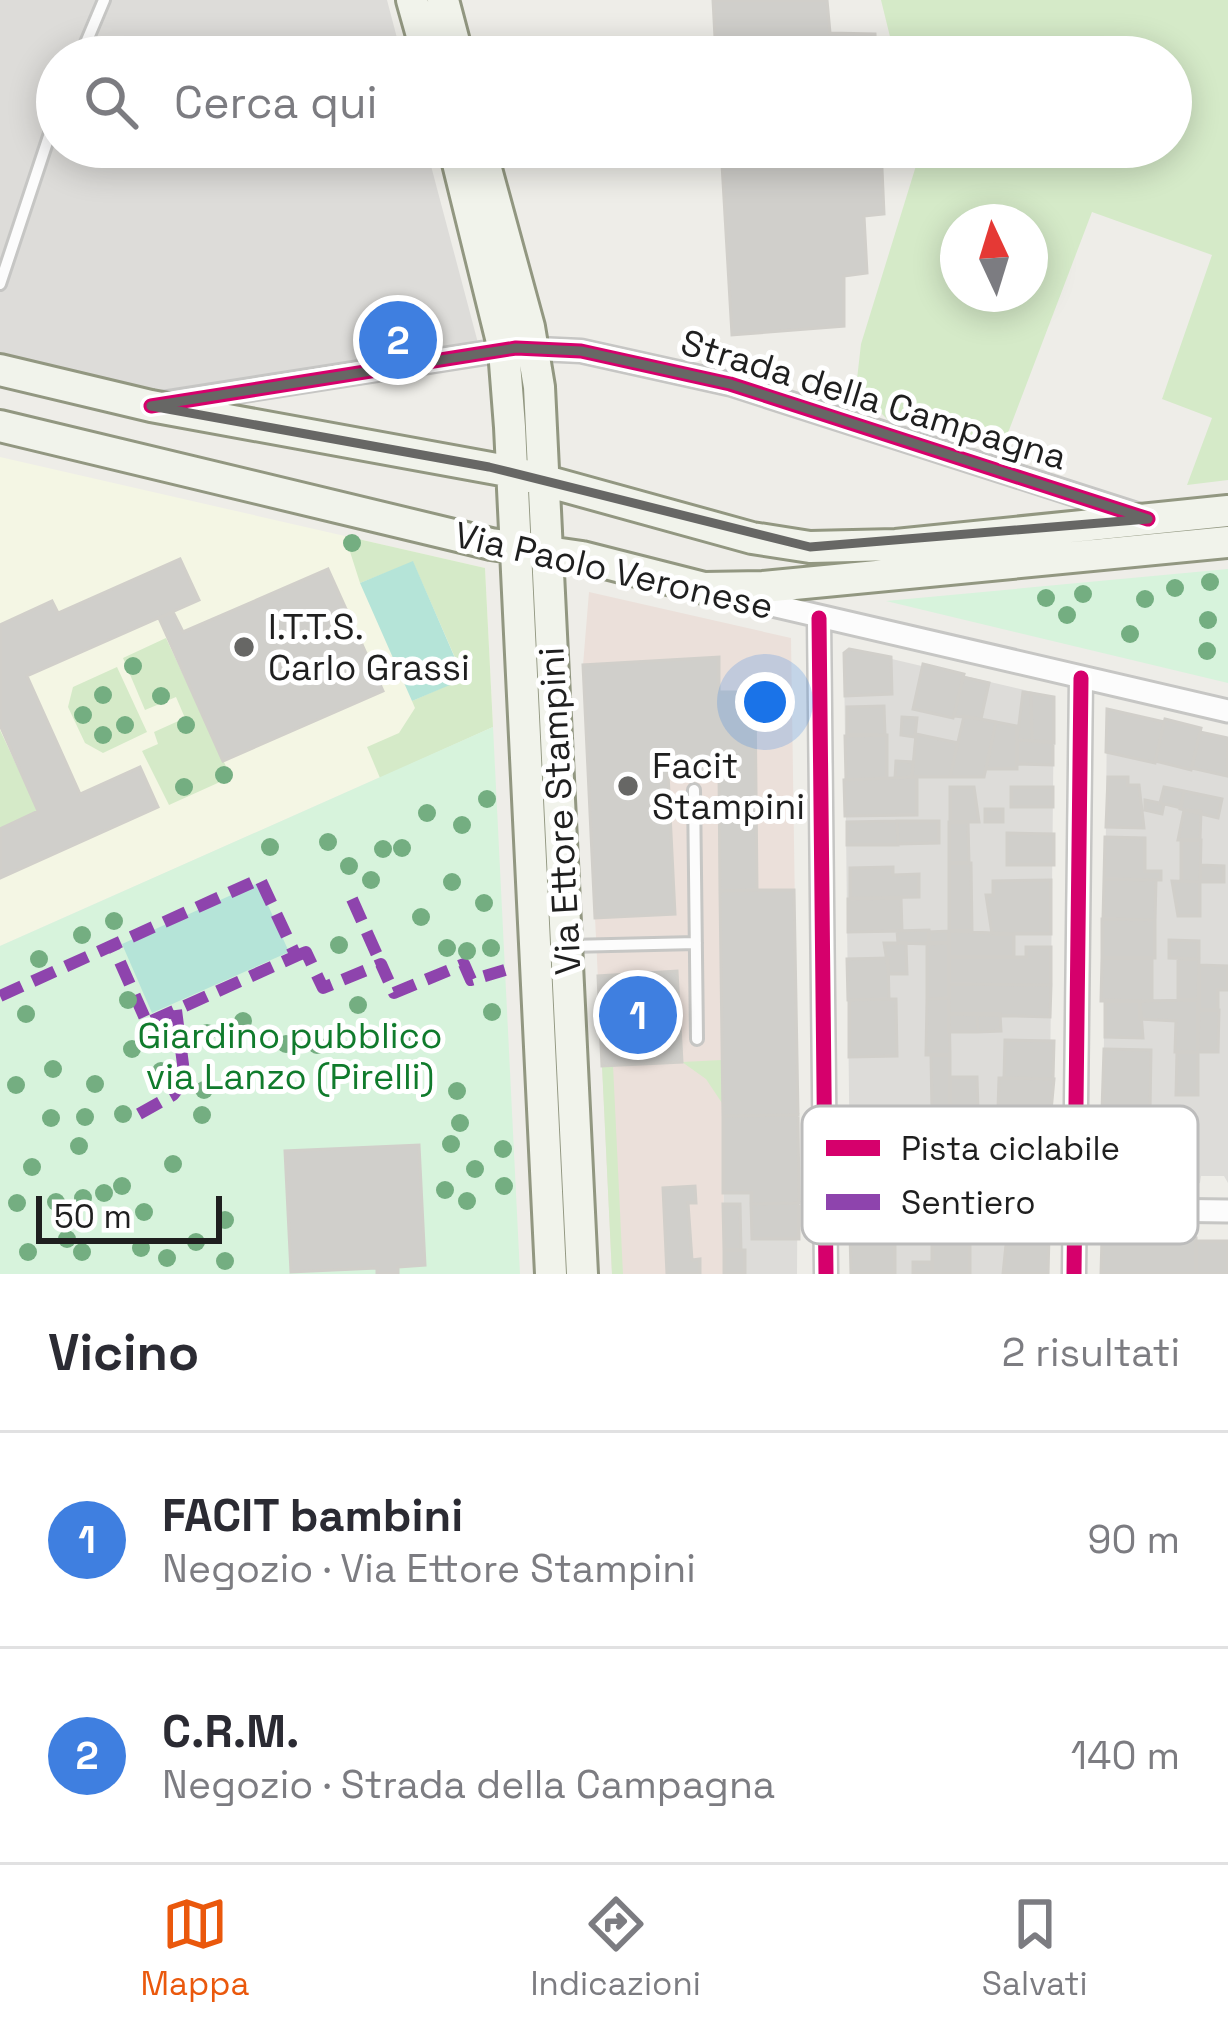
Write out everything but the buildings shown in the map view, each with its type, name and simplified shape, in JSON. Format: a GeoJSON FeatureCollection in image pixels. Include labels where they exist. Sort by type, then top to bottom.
{"type":"FeatureCollection","features":[{"type":"Feature","properties":{"kind":"main road"},"geometry":{"type":"LineString","coordinates":[[412,0],[422,36]]}},
{"type":"Feature","properties":{"kind":"main road"},"geometry":{"type":"LineString","coordinates":[[442,0],[452,36]]}},
{"type":"Feature","properties":{"kind":"main road"},"geometry":{"type":"LineString","coordinates":[[461,168],[519,349]]}},
{"type":"Feature","properties":{"kind":"main road"},"geometry":{"type":"LineString","coordinates":[[484,168],[519,349]]}},
{"type":"Feature","properties":{"kind":"main road","name":"Via Ettore Stampini"},"geometry":{"type":"LineString","coordinates":[[519,349],[513,472],[550,1274]]}},
{"type":"Feature","properties":{"kind":"main road","name":"Via Ettore Stampini"},"geometry":{"type":"LineString","coordinates":[[519,349],[547,481],[581,1274]]}},
{"type":"Feature","properties":{"kind":"main road","name":"Via Paolo Veronese"},"geometry":{"type":"LineString","coordinates":[[0,370],[151,406],[513,472],[752,538],[849,548],[1228,511]]}},
{"type":"Feature","properties":{"kind":"main road","name":"Via Paolo Veronese"},"geometry":{"type":"LineString","coordinates":[[0,426],[516,549],[704,588]]}},
{"type":"Feature","properties":{"kind":"main road"},"geometry":{"type":"LineString","coordinates":[[704,588],[763,587],[1228,542]]}},
{"type":"Feature","properties":{"kind":"street","name":"Strada della Campagna"},"geometry":{"type":"LineString","coordinates":[[151,406],[519,349],[621,357],[730,384],[1148,519]]}},
{"type":"Feature","properties":{"kind":"street","name":"Via Paolo Veronese"},"geometry":{"type":"LineString","coordinates":[[704,588],[1228,712]]}},
{"type":"Feature","properties":{"kind":"street"},"geometry":{"type":"LineString","coordinates":[[819,617],[825,1106]]}},
{"type":"Feature","properties":{"kind":"street"},"geometry":{"type":"LineString","coordinates":[[1076,1106],[1081,678]]}},
{"type":"Feature","properties":{"kind":"street"},"geometry":{"type":"LineString","coordinates":[[1198,1210],[1228,1211]]}},
{"type":"Feature","properties":{"kind":"street"},"geometry":{"type":"LineString","coordinates":[[1074,1244],[1074,1274]]}},
{"type":"Feature","properties":{"kind":"lane"},"geometry":{"type":"LineString","coordinates":[[89,36],[104,0]]}},
{"type":"Feature","properties":{"kind":"lane"},"geometry":{"type":"LineString","coordinates":[[0,284],[38,168]]}},
{"type":"Feature","properties":{"kind":"lane"},"geometry":{"type":"LineString","coordinates":[[694,790],[698,1039]]}},
{"type":"Feature","properties":{"kind":"lane"},"geometry":{"type":"LineString","coordinates":[[566,946],[697,943]]}},
{"type":"Feature","properties":{"kind":"highlighted area"},"geometry":{"type":"Polygon","coordinates":[[[516,348],[581,351],[730,384],[1148,519],[810,547],[489,467],[151,406],[516,348]]]}},
{"type":"Feature","properties":{"kind":"shaded area"},"geometry":{"type":"Polygon","coordinates":[[[0,0],[387,0],[396,36],[36,36],[36,168],[432,168],[478,343],[157,391],[0,355],[0,0]]]}},
{"type":"Feature","properties":{"kind":"shaded area","name":"I.T.T.S. Carlo Grassi"},"geometry":{"type":"Polygon","coordinates":[[[0,457],[485,568],[493,727],[0,946],[0,457]]]}},
{"type":"Feature","properties":{"kind":"shaded area"},"geometry":{"type":"Polygon","coordinates":[[[413,561],[464,679],[412,701],[360,583],[413,561]]]}},
{"type":"Feature","properties":{"kind":"shaded area"},"geometry":{"type":"Polygon","coordinates":[[[589,592],[791,638],[798,1115],[723,1117],[724,1274],[612,1274],[583,665],[589,592]]]}},
{"type":"Feature","properties":{"kind":"shaded area"},"geometry":{"type":"Polygon","coordinates":[[[849,649],[1054,697],[1050,1106],[849,1106],[844,653],[849,649]]]}},
{"type":"Feature","properties":{"kind":"shaded area"},"geometry":{"type":"Polygon","coordinates":[[[1107,709],[1228,738],[1228,1183],[1224,1176],[1201,1176],[1198,1183],[1198,1106],[1103,1106],[1107,709]]]}},
{"type":"Feature","properties":{"kind":"shaded area"},"geometry":{"type":"Polygon","coordinates":[[[258,883],[289,952],[152,1013],[122,944],[258,883]]]}},
{"type":"Feature","properties":{"kind":"shaded area"},"geometry":{"type":"Polygon","coordinates":[[[798,1115],[797,1274],[724,1274],[723,1116],[798,1115]]]}},
{"type":"Feature","properties":{"kind":"shaded area"},"geometry":{"type":"Polygon","coordinates":[[[850,1244],[1049,1244],[1048,1274],[851,1274],[850,1244]]]}},
{"type":"Feature","properties":{"kind":"green space"},"geometry":{"type":"Polygon","coordinates":[[[881,0],[1228,0],[1228,480],[1187,485],[1212,418],[1162,399],[1212,255],[1092,212],[1003,446],[887,419],[856,388],[861,344],[915,168],[1192,168],[1192,36],[890,36],[881,0]]]}},
{"type":"Feature","properties":{"kind":"green space"},"geometry":{"type":"Polygon","coordinates":[[[345,536],[485,568],[493,727],[380,778],[367,747],[399,733],[415,708],[412,701],[464,678],[413,562],[360,583],[345,536]]]}},
{"type":"Feature","properties":{"kind":"green space"},"geometry":{"type":"Polygon","coordinates":[[[1228,569],[1228,683],[886,601],[1228,569]]]}},
{"type":"Feature","properties":{"kind":"green space"},"geometry":{"type":"Polygon","coordinates":[[[166,638],[231,777],[169,805],[142,751],[158,744],[154,732],[185,718],[176,697],[145,710],[123,658],[166,638]]]}},
{"type":"Feature","properties":{"kind":"green space"},"geometry":{"type":"Polygon","coordinates":[[[117,667],[147,732],[103,753],[85,743],[68,707],[73,687],[117,667]]]}},
{"type":"Feature","properties":{"kind":"green space","name":"Giardino pubblico via Lanzo (Pirelli)"},"geometry":{"type":"Polygon","coordinates":[[[493,727],[520,1274],[0,1274],[0,946],[493,727]]]}},
{"type":"Feature","properties":{"kind":"green space"},"geometry":{"type":"Polygon","coordinates":[[[0,730],[38,811],[0,829],[0,730]]]}},
{"type":"Feature","properties":{"kind":"green space"},"geometry":{"type":"Polygon","coordinates":[[[722,1060],[722,1103],[706,1079],[682,1062],[722,1060]]]}},
{"type":"Feature","properties":{"kind":"green space"},"geometry":{"type":"Polygon","coordinates":[[[613,1065],[623,1274],[612,1274],[602,1066],[613,1065]]]}},
{"type":"Feature","properties":{"kind":"marked path"},"geometry":{"type":"LineString","coordinates":[[0,996],[260,879],[296,956],[147,1023],[112,944]]}},
{"type":"Feature","properties":{"kind":"marked path"},"geometry":{"type":"LineString","coordinates":[[352,899],[381,964]]}},
{"type":"Feature","properties":{"kind":"marked path"},"geometry":{"type":"LineString","coordinates":[[296,956],[306,952],[323,988],[381,964],[394,993],[464,964],[471,980],[505,970]]}},
{"type":"Feature","properties":{"kind":"marked path"},"geometry":{"type":"LineString","coordinates":[[139,1114],[173,1095],[185,1080],[176,1010]]}},
{"type":"Feature","properties":{"kind":"cycle path"},"geometry":{"type":"LineString","coordinates":[[151,406],[516,348],[581,351],[730,384],[1148,519]]}},
{"type":"Feature","properties":{"kind":"cycle path"},"geometry":{"type":"LineString","coordinates":[[819,618],[824,1106]]}},
{"type":"Feature","properties":{"kind":"cycle path"},"geometry":{"type":"LineString","coordinates":[[1076,1106],[1081,678]]}},
{"type":"Feature","properties":{"kind":"cycle path"},"geometry":{"type":"LineString","coordinates":[[826,1244],[826,1274]]}},
{"type":"Feature","properties":{"kind":"cycle path"},"geometry":{"type":"LineString","coordinates":[[1074,1244],[1074,1274]]}},
{"type":"Feature","properties":{"kind":"place","name":"C.R.M."},"geometry":{"type":"Point","coordinates":[398,340]}},
{"type":"Feature","properties":{"kind":"place","name":"I.T.T.S. Carlo Grassi"},"geometry":{"type":"Point","coordinates":[244,647]}},
{"type":"Feature","properties":{"kind":"place","name":"Facit Stampini"},"geometry":{"type":"Point","coordinates":[628,786]}},
{"type":"Feature","properties":{"kind":"place","name":"FACIT bambini"},"geometry":{"type":"Point","coordinates":[638,1015]}}]}
